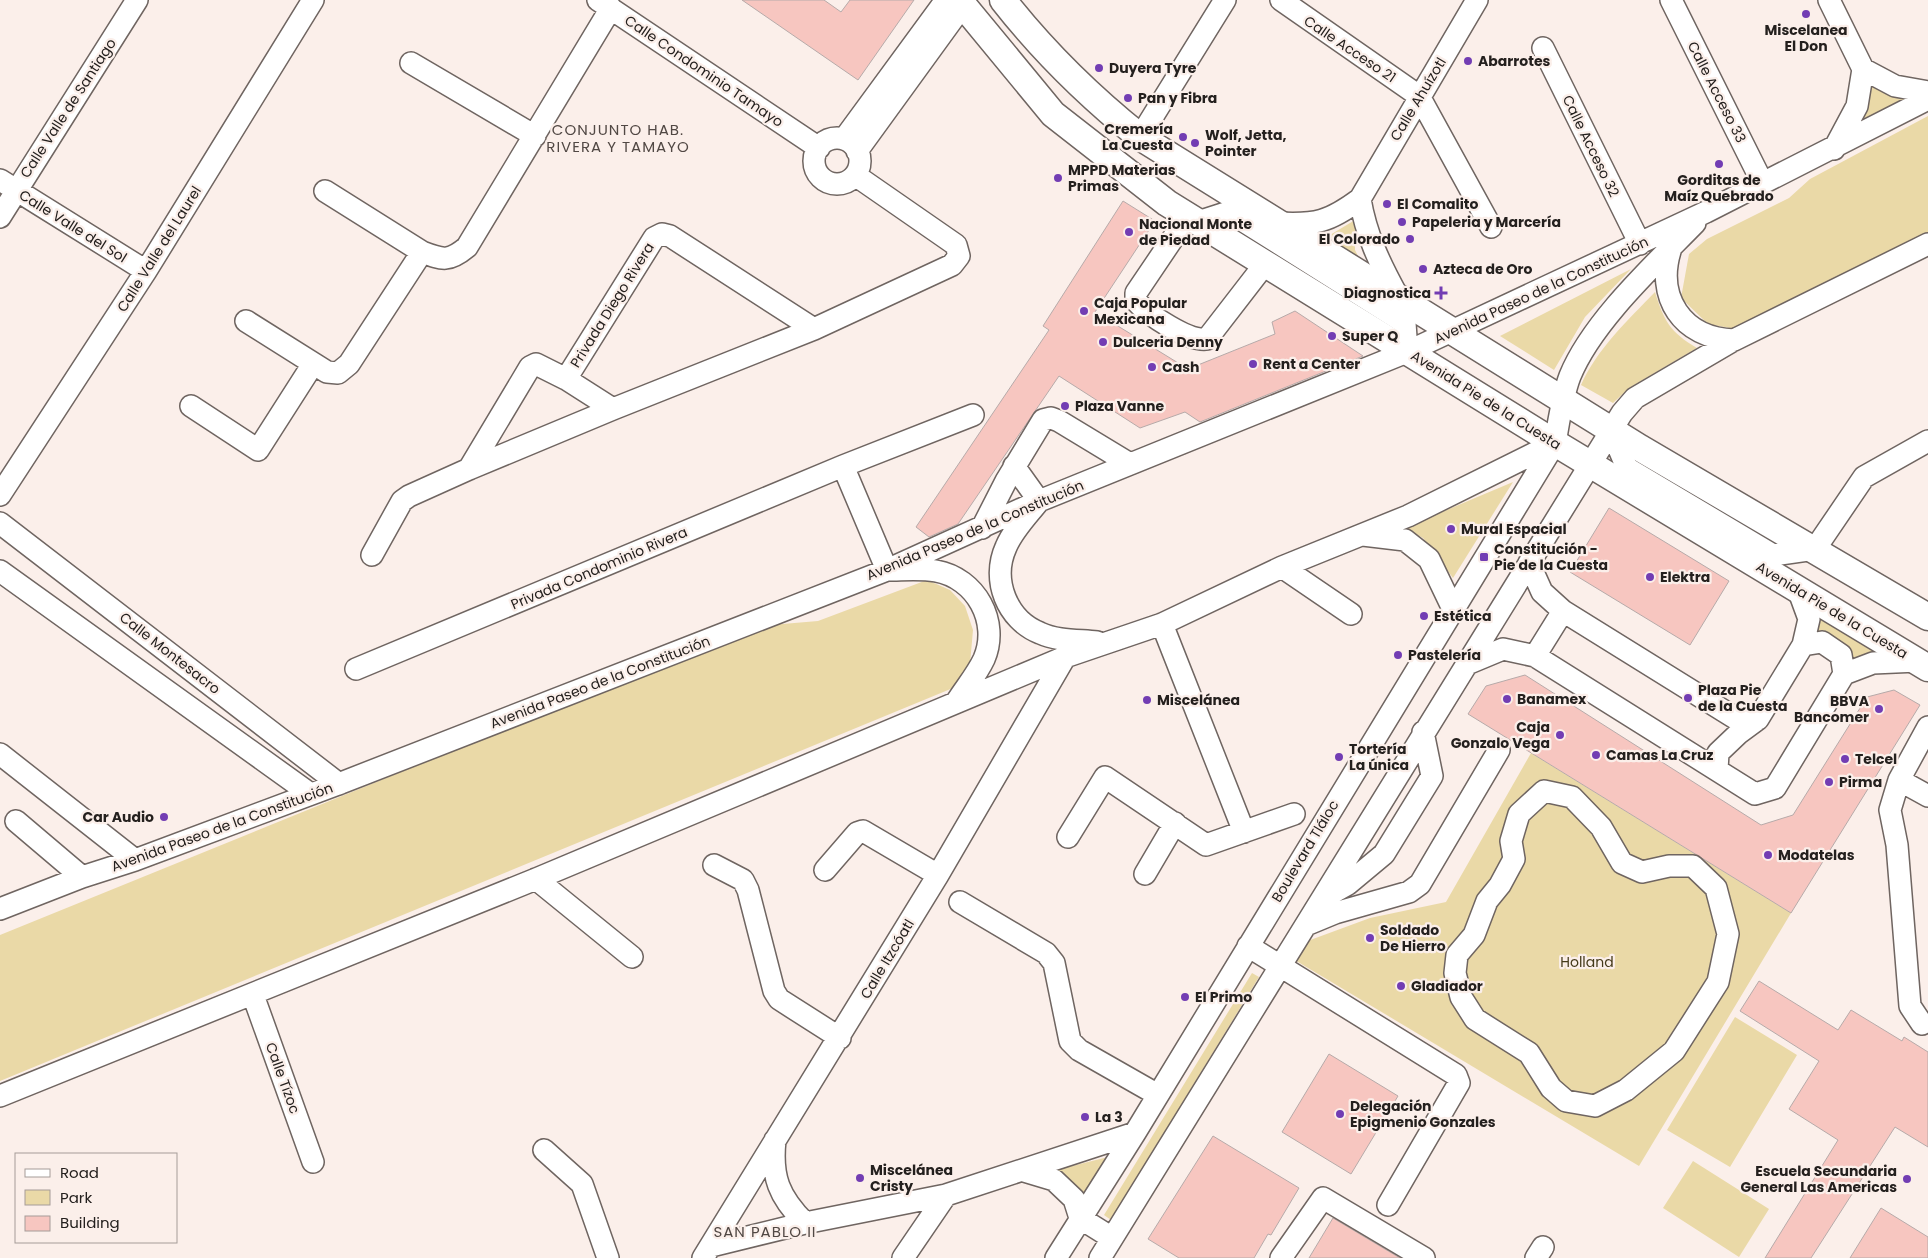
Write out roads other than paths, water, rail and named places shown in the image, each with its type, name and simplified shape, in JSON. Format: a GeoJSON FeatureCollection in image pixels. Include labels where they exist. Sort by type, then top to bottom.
{"type":"FeatureCollection","features":[{"type":"Feature","properties":{"kind":"main road"},"geometry":{"type":"LineString","coordinates":[[1003,0],[1069,74],[1102,107],[1140,137],[1275,223],[1397,295],[1611,430],[1928,617]]}},
{"type":"Feature","properties":{"kind":"main road","name":"Avenida Pie de la Cuesta"},"geometry":{"type":"LineString","coordinates":[[956,2],[1053,114],[1160,197],[1555,443],[1923,664]]}},
{"type":"Feature","properties":{"kind":"main road"},"geometry":{"type":"LineString","coordinates":[[1555,443],[1611,430]]}},
{"type":"Feature","properties":{"kind":"street","name":"Calle Valle de Santiago"},"geometry":{"type":"LineString","coordinates":[[0,217],[8,185],[137,0]]}},
{"type":"Feature","properties":{"kind":"street","name":"Calle Valle del Laurel"},"geometry":{"type":"LineString","coordinates":[[0,495],[146,272],[314,0]]}},
{"type":"Feature","properties":{"kind":"street"},"geometry":{"type":"LineString","coordinates":[[1140,137],[1225,0]]}},
{"type":"Feature","properties":{"kind":"street","name":"Calle Acceso 21"},"geometry":{"type":"LineString","coordinates":[[1281,0],[1419,96]]}},
{"type":"Feature","properties":{"kind":"street","name":"Calle Ahuízotl"},"geometry":{"type":"LineString","coordinates":[[1275,223],[1307,225],[1322,221],[1336,216],[1360,200],[1419,96],[1477,0]]}},
{"type":"Feature","properties":{"kind":"street","name":"Calle Acceso 33"},"geometry":{"type":"LineString","coordinates":[[1671,0],[1763,184]]}},
{"type":"Feature","properties":{"kind":"street"},"geometry":{"type":"LineString","coordinates":[[1829,0],[1863,69],[1857,106],[1834,149]]}},
{"type":"Feature","properties":{"kind":"street"},"geometry":{"type":"LineString","coordinates":[[850,145],[956,2]]}},
{"type":"Feature","properties":{"kind":"street","name":"Calle Condominio Tamayo"},"geometry":{"type":"LineString","coordinates":[[325,191],[422,252],[438,258],[450,259],[467,247],[535,136],[605,4],[819,148]]}},
{"type":"Feature","properties":{"kind":"street","name":"Calle Acceso 32"},"geometry":{"type":"LineString","coordinates":[[1543,48],[1640,244]]}},
{"type":"Feature","properties":{"kind":"street"},"geometry":{"type":"LineString","coordinates":[[411,63],[535,136]]}},
{"type":"Feature","properties":{"kind":"street"},"geometry":{"type":"LineString","coordinates":[[1863,69],[1896,86],[1928,92]]}},
{"type":"Feature","properties":{"kind":"street"},"geometry":{"type":"LineString","coordinates":[[1419,96],[1490,227]]}},
{"type":"Feature","properties":{"kind":"street","name":"Avenida Paseo de la Constitución"},"geometry":{"type":"LineString","coordinates":[[0,909],[82,876],[135,860],[309,793],[339,784],[887,570],[1040,500],[1407,352],[1706,212],[1834,149],[1928,99]]}},
{"type":"Feature","properties":{"kind":"street"},"geometry":{"type":"LineString","coordinates":[[830,139],[850,145],[860,163],[855,175],[837,184],[823,179],[815,168],[814,161],[819,148],[830,139]]}},
{"type":"Feature","properties":{"kind":"street"},"geometry":{"type":"LineString","coordinates":[[372,555],[402,501],[469,469],[814,329],[952,265],[959,256],[956,245],[855,175]]}},
{"type":"Feature","properties":{"kind":"street","name":"Calle Valle del Sol"},"geometry":{"type":"LineString","coordinates":[[8,185],[146,272]]}},
{"type":"Feature","properties":{"kind":"street"},"geometry":{"type":"LineString","coordinates":[[1360,200],[1364,223],[1375,256],[1397,295]]}},
{"type":"Feature","properties":{"kind":"street"},"geometry":{"type":"LineString","coordinates":[[1265,264],[1207,339],[1198,341],[1184,335],[1136,301],[1136,293],[1193,219],[1229,212],[1405,323],[1407,352]]}},
{"type":"Feature","properties":{"kind":"street","name":"Boulevard Tláloc"},"geometry":{"type":"LineString","coordinates":[[1056,1258],[1135,1133],[1555,443],[1570,377],[1580,355],[1607,317],[1706,212]]}},
{"type":"Feature","properties":{"kind":"street","name":"Privada Diego Rivera"},"geometry":{"type":"LineString","coordinates":[[566,379],[654,238],[662,234],[670,236],[814,329]]}},
{"type":"Feature","properties":{"kind":"street"},"geometry":{"type":"LineString","coordinates":[[1100,1258],[1528,563],[1611,430],[1635,398],[1734,340],[1928,244]]}},
{"type":"Feature","properties":{"kind":"street"},"geometry":{"type":"LineString","coordinates":[[1671,248],[1665,275],[1667,289],[1678,314],[1703,334],[1734,340]]}},
{"type":"Feature","properties":{"kind":"street"},"geometry":{"type":"LineString","coordinates":[[246,321],[313,364],[332,373],[344,369],[422,252]]}},
{"type":"Feature","properties":{"kind":"street"},"geometry":{"type":"LineString","coordinates":[[192,406],[258,450],[313,364]]}},
{"type":"Feature","properties":{"kind":"street","name":"Privada Diego Rivera"},"geometry":{"type":"LineString","coordinates":[[469,469],[530,367],[536,364],[544,366],[613,409]]}},
{"type":"Feature","properties":{"kind":"street","name":"Privada Condominio Rivera"},"geometry":{"type":"LineString","coordinates":[[356,669],[843,466],[973,415]]}},
{"type":"Feature","properties":{"kind":"street"},"geometry":{"type":"LineString","coordinates":[[982,528],[1014,466],[1043,420],[1051,418],[1130,464]]}},
{"type":"Feature","properties":{"kind":"street"},"geometry":{"type":"LineString","coordinates":[[1814,549],[1864,477],[1928,441]]}},
{"type":"Feature","properties":{"kind":"street"},"geometry":{"type":"LineString","coordinates":[[0,1096],[536,879],[1065,657],[1162,624],[1282,567],[1408,516],[1555,443]]}},
{"type":"Feature","properties":{"kind":"street"},"geometry":{"type":"LineString","coordinates":[[843,466],[887,570],[931,570],[949,575],[970,588],[984,609],[989,633],[988,646],[978,669],[957,701]]}},
{"type":"Feature","properties":{"kind":"street"},"geometry":{"type":"LineString","coordinates":[[1014,466],[1040,500],[1005,548],[1000,571],[1004,595],[1018,619],[1041,634],[1102,643]]}},
{"type":"Feature","properties":{"kind":"street","name":"Calle Montesacro"},"geometry":{"type":"LineString","coordinates":[[0,523],[339,784]]}},
{"type":"Feature","properties":{"kind":"street"},"geometry":{"type":"LineString","coordinates":[[1363,534],[1405,540],[1428,559],[1453,609]]}},
{"type":"Feature","properties":{"kind":"street"},"geometry":{"type":"LineString","coordinates":[[1528,563],[1542,592],[1563,611],[1740,721],[1758,719]]}},
{"type":"Feature","properties":{"kind":"street"},"geometry":{"type":"LineString","coordinates":[[1282,567],[1351,614]]}},
{"type":"Feature","properties":{"kind":"street"},"geometry":{"type":"LineString","coordinates":[[0,571],[309,793]]}},
{"type":"Feature","properties":{"kind":"street"},"geometry":{"type":"LineString","coordinates":[[1717,770],[1718,753],[1739,733],[1758,719],[1803,645],[1809,619],[1798,589]]}},
{"type":"Feature","properties":{"kind":"street"},"geometry":{"type":"LineString","coordinates":[[1535,656],[1563,611]]}},
{"type":"Feature","properties":{"kind":"street"},"geometry":{"type":"LineString","coordinates":[[1162,624],[1244,832]]}},
{"type":"Feature","properties":{"kind":"street"},"geometry":{"type":"LineString","coordinates":[[1803,645],[1822,642],[1841,655],[1844,674]]}},
{"type":"Feature","properties":{"kind":"street"},"geometry":{"type":"LineString","coordinates":[[1466,664],[1503,649],[1535,656],[1755,794],[1775,788],[1844,674],[1873,663],[1923,664]]}},
{"type":"Feature","properties":{"kind":"street","name":"Calle Itzcóatl"},"geometry":{"type":"LineString","coordinates":[[707,1252],[840,1038],[1065,657]]}},
{"type":"Feature","properties":{"kind":"street"},"geometry":{"type":"LineString","coordinates":[[1926,1022],[1910,1006],[1897,845],[1890,810],[1899,780],[1927,729]]}},
{"type":"Feature","properties":{"kind":"street"},"geometry":{"type":"LineString","coordinates":[[1321,899],[1348,884],[1384,854],[1423,792],[1432,776],[1423,732]]}},
{"type":"Feature","properties":{"kind":"street"},"geometry":{"type":"LineString","coordinates":[[1306,925],[1335,913],[1409,892],[1420,884],[1499,750]]}},
{"type":"Feature","properties":{"kind":"street"},"geometry":{"type":"LineString","coordinates":[[0,754],[135,860]]}},
{"type":"Feature","properties":{"kind":"street"},"geometry":{"type":"LineString","coordinates":[[1068,837],[1105,777],[1206,845],[1294,814]]}},
{"type":"Feature","properties":{"kind":"street"},"geometry":{"type":"LineString","coordinates":[[1899,780],[1928,796]]}},
{"type":"Feature","properties":{"kind":"street"},"geometry":{"type":"LineString","coordinates":[[1544,792],[1572,797],[1600,827],[1622,863],[1642,872],[1669,866],[1693,866],[1716,888],[1728,934],[1718,982],[1674,1051],[1626,1090],[1595,1106],[1566,1101],[1551,1088],[1529,1053],[1475,1019],[1460,992],[1455,973],[1457,955],[1474,935],[1487,901],[1500,885],[1514,859],[1511,841],[1520,814],[1544,792]]}},
{"type":"Feature","properties":{"kind":"street"},"geometry":{"type":"LineString","coordinates":[[16,821],[82,876]]}},
{"type":"Feature","properties":{"kind":"street"},"geometry":{"type":"LineString","coordinates":[[1145,874],[1176,823]]}},
{"type":"Feature","properties":{"kind":"street"},"geometry":{"type":"LineString","coordinates":[[825,870],[857,833],[863,831],[938,875]]}},
{"type":"Feature","properties":{"kind":"street"},"geometry":{"type":"LineString","coordinates":[[714,864],[743,880],[748,890],[770,980],[779,999],[840,1038]]}},
{"type":"Feature","properties":{"kind":"street"},"geometry":{"type":"LineString","coordinates":[[536,879],[632,957]]}},
{"type":"Feature","properties":{"kind":"street"},"geometry":{"type":"LineString","coordinates":[[960,902],[1046,953],[1054,963],[1070,1041],[1079,1050],[1158,1095]]}},
{"type":"Feature","properties":{"kind":"street"},"geometry":{"type":"LineString","coordinates":[[1248,946],[1456,1075],[1459,1083],[1388,1205]]}},
{"type":"Feature","properties":{"kind":"street","name":"Calle Tízoc"},"geometry":{"type":"LineString","coordinates":[[253,994],[314,1162]]}},
{"type":"Feature","properties":{"kind":"street"},"geometry":{"type":"LineString","coordinates":[[707,1252],[805,1223],[946,1195],[1024,1171],[1135,1133]]}},
{"type":"Feature","properties":{"kind":"street"},"geometry":{"type":"LineString","coordinates":[[775,1140],[773,1162],[776,1180],[784,1199],[805,1223]]}},
{"type":"Feature","properties":{"kind":"street"},"geometry":{"type":"LineString","coordinates":[[544,1150],[582,1184],[608,1258]]}},
{"type":"Feature","properties":{"kind":"street"},"geometry":{"type":"LineString","coordinates":[[1024,1171],[1054,1180],[1074,1199],[1080,1218],[1112,1238]]}},
{"type":"Feature","properties":{"kind":"street"},"geometry":{"type":"LineString","coordinates":[[903,1258],[946,1195]]}},
{"type":"Feature","properties":{"kind":"street"},"geometry":{"type":"LineString","coordinates":[[1281,1258],[1323,1198],[1424,1258]]}},
{"type":"Feature","properties":{"kind":"place","name":"Miscelanea El Don"},"geometry":{"type":"Point","coordinates":[1806,14]}},
{"type":"Feature","properties":{"kind":"place","name":"Abarrotes"},"geometry":{"type":"Point","coordinates":[1468,61]}},
{"type":"Feature","properties":{"kind":"place","name":"Duyera Tyre"},"geometry":{"type":"Point","coordinates":[1099,68]}},
{"type":"Feature","properties":{"kind":"place","name":"Pan y Fibra"},"geometry":{"type":"Point","coordinates":[1128,98]}},
{"type":"Feature","properties":{"kind":"place","name":"Cremería La Cuesta"},"geometry":{"type":"Point","coordinates":[1183,137]}},
{"type":"Feature","properties":{"kind":"place","name":"Wolf, Jetta, Pointer"},"geometry":{"type":"Point","coordinates":[1195,143]}},
{"type":"Feature","properties":{"kind":"place","name":"Gorditas de Maíz Quebrado"},"geometry":{"type":"Point","coordinates":[1719,164]}},
{"type":"Feature","properties":{"kind":"place","name":"MPPD Materias Primas"},"geometry":{"type":"Point","coordinates":[1058,178]}},
{"type":"Feature","properties":{"kind":"place","name":"El Comalito"},"geometry":{"type":"Point","coordinates":[1387,204]}},
{"type":"Feature","properties":{"kind":"place","name":"Papeleria y Marcería"},"geometry":{"type":"Point","coordinates":[1402,222]}},
{"type":"Feature","properties":{"kind":"place","name":"Nacional Monte de Piedad"},"geometry":{"type":"Point","coordinates":[1129,232]}},
{"type":"Feature","properties":{"kind":"place","name":"El Colorado"},"geometry":{"type":"Point","coordinates":[1410,239]}},
{"type":"Feature","properties":{"kind":"place","name":"Azteca de Oro"},"geometry":{"type":"Point","coordinates":[1423,269]}},
{"type":"Feature","properties":{"kind":"place","name":"Diagnostica"},"geometry":{"type":"Point","coordinates":[1441,293]}},
{"type":"Feature","properties":{"kind":"place","name":"Caja Popular Mexicana"},"geometry":{"type":"Point","coordinates":[1084,311]}},
{"type":"Feature","properties":{"kind":"place","name":"Super Q"},"geometry":{"type":"Point","coordinates":[1332,336]}},
{"type":"Feature","properties":{"kind":"place","name":"Dulceria Denny"},"geometry":{"type":"Point","coordinates":[1103,342]}},
{"type":"Feature","properties":{"kind":"place","name":"Rent a Center"},"geometry":{"type":"Point","coordinates":[1253,364]}},
{"type":"Feature","properties":{"kind":"place","name":"Cash"},"geometry":{"type":"Point","coordinates":[1152,367]}},
{"type":"Feature","properties":{"kind":"place","name":"Plaza Vanne"},"geometry":{"type":"Point","coordinates":[1065,406]}},
{"type":"Feature","properties":{"kind":"place","name":"Mural Espacial"},"geometry":{"type":"Point","coordinates":[1451,529]}},
{"type":"Feature","properties":{"kind":"place","name":"Constitución - Pie de la Cuesta"},"geometry":{"type":"Point","coordinates":[1484,557]}},
{"type":"Feature","properties":{"kind":"place","name":"Elektra"},"geometry":{"type":"Point","coordinates":[1650,577]}},
{"type":"Feature","properties":{"kind":"place","name":"Estética"},"geometry":{"type":"Point","coordinates":[1424,616]}},
{"type":"Feature","properties":{"kind":"place","name":"Pastelería"},"geometry":{"type":"Point","coordinates":[1398,655]}},
{"type":"Feature","properties":{"kind":"place","name":"Plaza Pie de la Cuesta"},"geometry":{"type":"Point","coordinates":[1688,698]}},
{"type":"Feature","properties":{"kind":"place","name":"Banamex"},"geometry":{"type":"Point","coordinates":[1507,699]}},
{"type":"Feature","properties":{"kind":"place","name":"Miscelánea"},"geometry":{"type":"Point","coordinates":[1147,700]}},
{"type":"Feature","properties":{"kind":"place","name":"BBVA Bancomer"},"geometry":{"type":"Point","coordinates":[1879,709]}},
{"type":"Feature","properties":{"kind":"place","name":"Caja Gonzalo Vega"},"geometry":{"type":"Point","coordinates":[1560,735]}},
{"type":"Feature","properties":{"kind":"place","name":"Camas La Cruz"},"geometry":{"type":"Point","coordinates":[1596,755]}},
{"type":"Feature","properties":{"kind":"place","name":"Tortería La única"},"geometry":{"type":"Point","coordinates":[1339,757]}},
{"type":"Feature","properties":{"kind":"place","name":"Telcel"},"geometry":{"type":"Point","coordinates":[1845,759]}},
{"type":"Feature","properties":{"kind":"place","name":"Pirma"},"geometry":{"type":"Point","coordinates":[1829,782]}},
{"type":"Feature","properties":{"kind":"place","name":"Car Audio"},"geometry":{"type":"Point","coordinates":[164,817]}},
{"type":"Feature","properties":{"kind":"place","name":"Modatelas"},"geometry":{"type":"Point","coordinates":[1768,855]}},
{"type":"Feature","properties":{"kind":"place","name":"Soldado De Hierro"},"geometry":{"type":"Point","coordinates":[1370,938]}},
{"type":"Feature","properties":{"kind":"place","name":"Gladiador"},"geometry":{"type":"Point","coordinates":[1401,986]}},
{"type":"Feature","properties":{"kind":"place","name":"El Primo"},"geometry":{"type":"Point","coordinates":[1185,997]}},
{"type":"Feature","properties":{"kind":"place","name":"Delegación Epigmenio Gonzales"},"geometry":{"type":"Point","coordinates":[1340,1114]}},
{"type":"Feature","properties":{"kind":"place","name":"La 3"},"geometry":{"type":"Point","coordinates":[1085,1117]}},
{"type":"Feature","properties":{"kind":"place","name":"Miscelánea Cristy"},"geometry":{"type":"Point","coordinates":[860,1178]}},
{"type":"Feature","properties":{"kind":"place","name":"Escuela Secundaria General Las Americas"},"geometry":{"type":"Point","coordinates":[1907,1179]}},
{"type":"Feature","properties":{"kind":"district","name":"CONJUNTO HAB. RIVERA Y TAMAYO"},"geometry":{"type":"Point","coordinates":[618,138]}},
{"type":"Feature","properties":{"kind":"district","name":"SAN PABLO II"},"geometry":{"type":"Point","coordinates":[765,1231]}},
{"type":"Feature","properties":{"kind":"park label","name":"Holland"},"geometry":{"type":"Point","coordinates":[1587,962]}}]}
